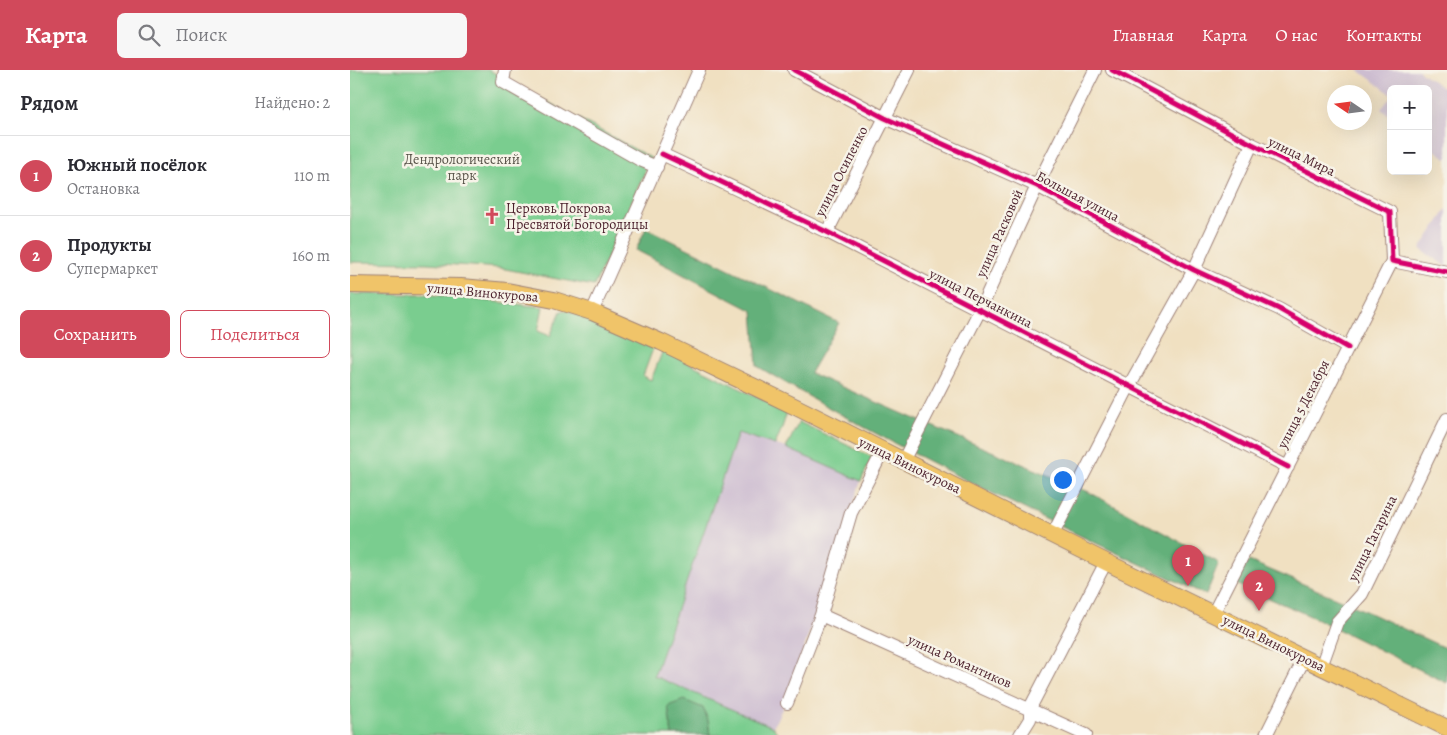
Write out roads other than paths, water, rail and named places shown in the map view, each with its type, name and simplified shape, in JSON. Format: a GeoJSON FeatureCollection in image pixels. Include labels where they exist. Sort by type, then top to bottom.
{"type":"FeatureCollection","features":[{"type":"Feature","properties":{"kind":"main road","name":"улица Винокурова"},"geometry":{"type":"LineString","coordinates":[[350,285],[444,287],[507,291],[554,300],[592,312],[670,346],[1052,536],[1447,728]]}},
{"type":"Feature","properties":{"kind":"street"},"geometry":{"type":"LineString","coordinates":[[505,70],[503,82],[640,160],[657,167]]}},
{"type":"Feature","properties":{"kind":"street"},"geometry":{"type":"LineString","coordinates":[[592,312],[699,70]]}},
{"type":"Feature","properties":{"kind":"street","name":"Большая улица"},"geometry":{"type":"LineString","coordinates":[[794,70],[885,118],[1036,186],[1194,270],[1279,309],[1348,348]]}},
{"type":"Feature","properties":{"kind":"street","name":"улица Осипенко"},"geometry":{"type":"LineString","coordinates":[[827,232],[910,70]]}},
{"type":"Feature","properties":{"kind":"street","name":"улица Расковой"},"geometry":{"type":"LineString","coordinates":[[903,461],[980,310],[1036,186],[1095,70]]}},
{"type":"Feature","properties":{"kind":"street","name":"улица Мира"},"geometry":{"type":"LineString","coordinates":[[1112,70],[1252,144],[1390,212],[1392,261]]}},
{"type":"Feature","properties":{"kind":"street"},"geometry":{"type":"LineString","coordinates":[[1052,536],[1129,386],[1194,270],[1252,144]]}},
{"type":"Feature","properties":{"kind":"street","name":"улица Перчанкина"},"geometry":{"type":"LineString","coordinates":[[662,154],[827,232],[1288,467]]}},
{"type":"Feature","properties":{"kind":"street"},"geometry":{"type":"LineString","coordinates":[[1392,261],[1447,272]]}},
{"type":"Feature","properties":{"kind":"street","name":"улица 5 Декабря"},"geometry":{"type":"LineString","coordinates":[[1213,614],[1392,261]]}},
{"type":"Feature","properties":{"kind":"street","name":"улица Гагарина"},"geometry":{"type":"LineString","coordinates":[[1321,666],[1337,622],[1362,594],[1447,419]]}},
{"type":"Feature","properties":{"kind":"street"},"geometry":{"type":"LineString","coordinates":[[787,703],[821,615],[851,513],[883,451]]}},
{"type":"Feature","properties":{"kind":"street"},"geometry":{"type":"LineString","coordinates":[[1020,735],[1030,719],[1030,708],[1106,562]]}},
{"type":"Feature","properties":{"kind":"street","name":"улица Романтиков"},"geometry":{"type":"LineString","coordinates":[[821,615],[1086,735]]}},
{"type":"Feature","properties":{"kind":"street"},"geometry":{"type":"LineString","coordinates":[[1266,735],[1304,659]]}},
{"type":"Feature","properties":{"kind":"place","name":"Церковь Покрова Пресвятой Богородицы"},"geometry":{"type":"Point","coordinates":[492,216]}},
{"type":"Feature","properties":{"kind":"place","name":"Южный посёлок"},"geometry":{"type":"Point","coordinates":[1188,586]}},
{"type":"Feature","properties":{"kind":"place","name":"Продукты"},"geometry":{"type":"Point","coordinates":[1259,611]}},
{"type":"Feature","properties":{"kind":"park label","name":"Дендрологический парк"},"geometry":{"type":"Point","coordinates":[462,168]}}]}
